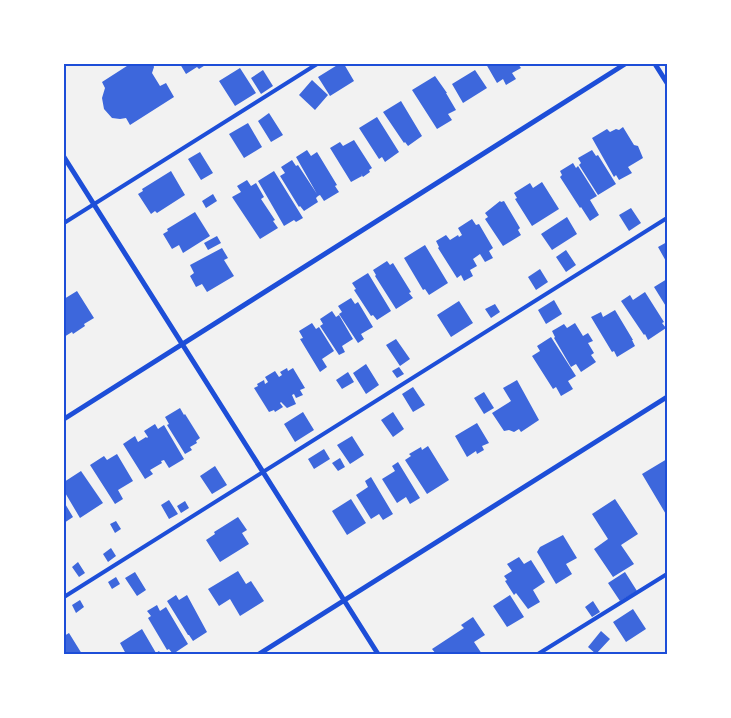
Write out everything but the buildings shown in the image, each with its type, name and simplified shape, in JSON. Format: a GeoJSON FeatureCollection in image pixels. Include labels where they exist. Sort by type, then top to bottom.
{"type":"FeatureCollection","features":[{"type":"Feature","properties":{"kind":"street"},"geometry":{"type":"LineString","coordinates":[[64,419],[625,64]]}},
{"type":"Feature","properties":{"kind":"street"},"geometry":{"type":"LineString","coordinates":[[655,64],[667,83]]}},
{"type":"Feature","properties":{"kind":"street"},"geometry":{"type":"LineString","coordinates":[[64,157],[378,654]]}},
{"type":"Feature","properties":{"kind":"street"},"geometry":{"type":"LineString","coordinates":[[260,654],[667,397]]}},
{"type":"Feature","properties":{"kind":"lane"},"geometry":{"type":"LineString","coordinates":[[64,223],[317,64]]}},
{"type":"Feature","properties":{"kind":"lane"},"geometry":{"type":"LineString","coordinates":[[64,597],[667,218]]}},
{"type":"Feature","properties":{"kind":"lane"},"geometry":{"type":"LineString","coordinates":[[538,654],[667,574]]}}]}
